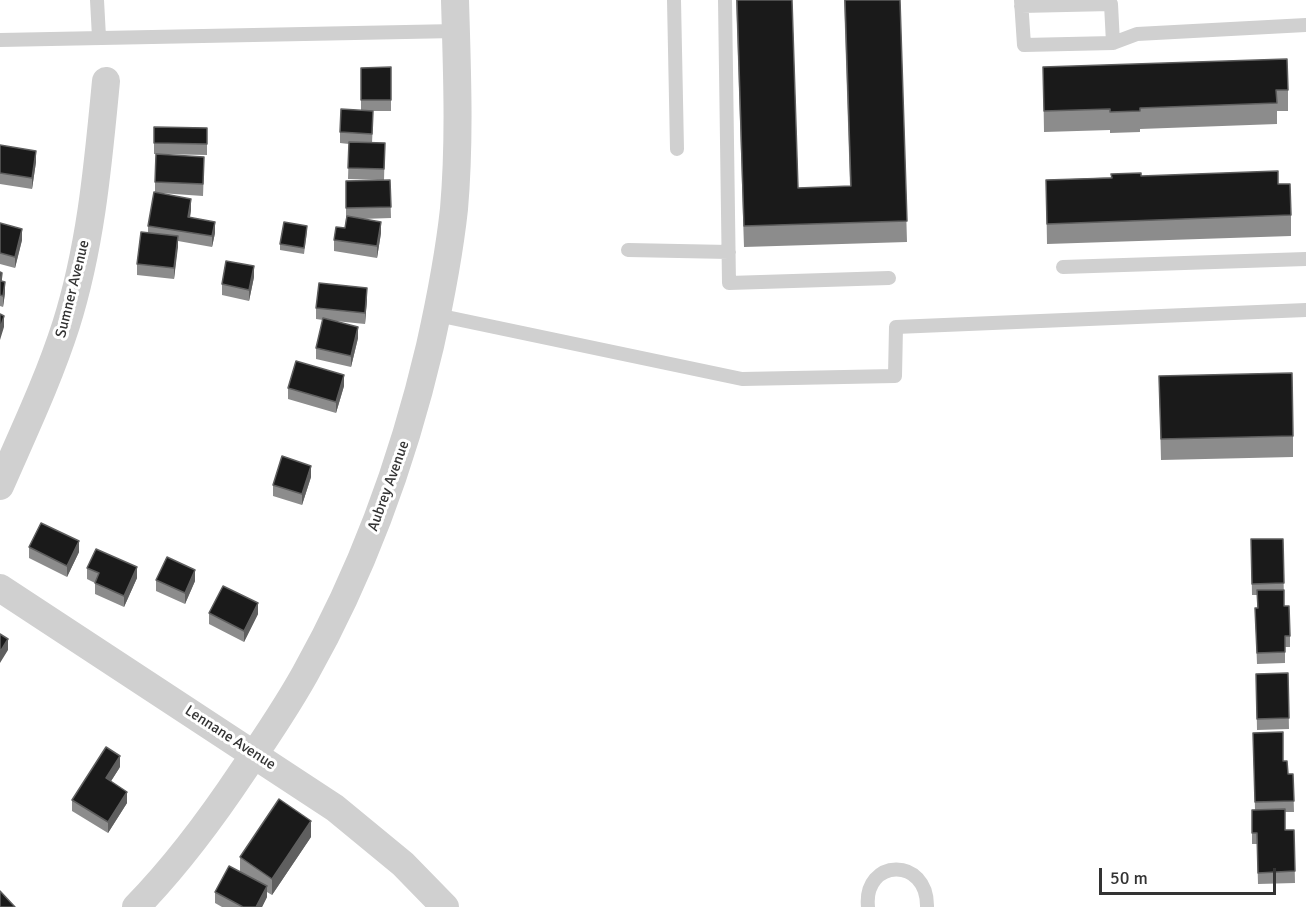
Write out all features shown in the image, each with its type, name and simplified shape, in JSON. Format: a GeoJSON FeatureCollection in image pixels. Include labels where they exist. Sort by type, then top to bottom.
{"type":"FeatureCollection","features":[{"type":"Feature","properties":{"kind":"street","name":"Aubrey Avenue"},"geometry":{"type":"LineString","coordinates":[[136,907],[204,828],[278,720],[306,673],[348,592],[383,508],[416,404],[448,254],[458,134],[455,0]]}},
{"type":"Feature","properties":{"kind":"street","name":"Sumner Avenue"},"geometry":{"type":"LineString","coordinates":[[0,486],[52,366],[82,265],[93,206],[106,81]]}},
{"type":"Feature","properties":{"kind":"street","name":"Lennane Avenue"},"geometry":{"type":"LineString","coordinates":[[0,588],[335,807],[404,864],[445,907]]}},
{"type":"Feature","properties":{"kind":"lane"},"geometry":{"type":"LineString","coordinates":[[98,0],[99,37]]}},
{"type":"Feature","properties":{"kind":"lane"},"geometry":{"type":"LineString","coordinates":[[674,0],[677,149]]}},
{"type":"Feature","properties":{"kind":"lane"},"geometry":{"type":"LineString","coordinates":[[725,0],[729,283],[889,278]]}},
{"type":"Feature","properties":{"kind":"lane"},"geometry":{"type":"LineString","coordinates":[[1113,43],[1111,4],[1021,3],[1024,45],[1113,43],[1137,34],[1306,25]]}},
{"type":"Feature","properties":{"kind":"lane"},"geometry":{"type":"LineString","coordinates":[[0,40],[456,31]]}},
{"type":"Feature","properties":{"kind":"lane"},"geometry":{"type":"LineString","coordinates":[[628,250],[729,252]]}},
{"type":"Feature","properties":{"kind":"lane"},"geometry":{"type":"LineString","coordinates":[[1063,267],[1306,259]]}},
{"type":"Feature","properties":{"kind":"lane"},"geometry":{"type":"LineString","coordinates":[[436,315],[742,379],[895,376],[896,327],[1306,310]]}},
{"type":"Feature","properties":{"kind":"lane"},"geometry":{"type":"LineString","coordinates":[[868,907],[867,894],[873,880],[882,873],[895,870],[908,870],[919,879],[924,889],[927,907]]}},
{"type":"Feature","properties":{"kind":"building"},"geometry":{"type":"Polygon","coordinates":[[[737,0],[792,0],[798,188],[851,186],[845,0],[900,0],[907,221],[744,226],[737,0]]]}},
{"type":"Feature","properties":{"kind":"building"},"geometry":{"type":"Polygon","coordinates":[[[1287,59],[1288,90],[1276,90],[1277,103],[1140,108],[1140,111],[1110,112],[1110,109],[1044,111],[1043,67],[1287,59]]]}},
{"type":"Feature","properties":{"kind":"building"},"geometry":{"type":"Polygon","coordinates":[[[391,67],[391,100],[361,100],[361,68],[391,67]]]}},
{"type":"Feature","properties":{"kind":"building"},"geometry":{"type":"Polygon","coordinates":[[[341,109],[373,111],[372,134],[340,132],[341,109]]]}},
{"type":"Feature","properties":{"kind":"building"},"geometry":{"type":"Polygon","coordinates":[[[154,127],[207,128],[207,144],[154,143],[154,127]]]}},
{"type":"Feature","properties":{"kind":"building"},"geometry":{"type":"Polygon","coordinates":[[[349,142],[385,143],[384,169],[348,168],[349,142]]]}},
{"type":"Feature","properties":{"kind":"building"},"geometry":{"type":"Polygon","coordinates":[[[0,145],[36,151],[32,178],[0,173],[0,145]]]}},
{"type":"Feature","properties":{"kind":"building"},"geometry":{"type":"Polygon","coordinates":[[[156,154],[204,157],[203,184],[155,182],[156,154]]]}},
{"type":"Feature","properties":{"kind":"building"},"geometry":{"type":"Polygon","coordinates":[[[1278,171],[1278,184],[1290,184],[1291,215],[1047,224],[1046,180],[1112,178],[1111,174],[1141,173],[1141,176],[1278,171]]]}},
{"type":"Feature","properties":{"kind":"building"},"geometry":{"type":"Polygon","coordinates":[[[390,180],[391,207],[346,208],[346,181],[390,180]]]}},
{"type":"Feature","properties":{"kind":"building"},"geometry":{"type":"Polygon","coordinates":[[[154,192],[191,199],[188,217],[215,222],[212,236],[148,226],[154,192]]]}},
{"type":"Feature","properties":{"kind":"building"},"geometry":{"type":"Polygon","coordinates":[[[347,216],[381,222],[377,246],[334,240],[336,227],[345,228],[347,216]]]}},
{"type":"Feature","properties":{"kind":"building"},"geometry":{"type":"Polygon","coordinates":[[[284,222],[307,226],[304,248],[280,244],[284,222]]]}},
{"type":"Feature","properties":{"kind":"building"},"geometry":{"type":"Polygon","coordinates":[[[0,223],[22,229],[15,257],[0,253],[0,223]]]}},
{"type":"Feature","properties":{"kind":"building"},"geometry":{"type":"Polygon","coordinates":[[[141,232],[178,236],[174,268],[137,264],[141,232]]]}},
{"type":"Feature","properties":{"kind":"building"},"geometry":{"type":"Polygon","coordinates":[[[226,261],[254,266],[249,290],[222,284],[226,261]]]}},
{"type":"Feature","properties":{"kind":"building"},"geometry":{"type":"Polygon","coordinates":[[[0,272],[2,273],[1,281],[5,282],[3,296],[0,295],[0,272]]]}},
{"type":"Feature","properties":{"kind":"building"},"geometry":{"type":"Polygon","coordinates":[[[319,283],[367,288],[365,313],[316,308],[319,283]]]}},
{"type":"Feature","properties":{"kind":"building"},"geometry":{"type":"Polygon","coordinates":[[[0,314],[4,316],[0,329],[0,314]]]}},
{"type":"Feature","properties":{"kind":"building"},"geometry":{"type":"Polygon","coordinates":[[[323,318],[358,327],[351,356],[316,348],[323,318]]]}},
{"type":"Feature","properties":{"kind":"building"},"geometry":{"type":"Polygon","coordinates":[[[296,361],[344,375],[336,402],[288,388],[296,361]]]}},
{"type":"Feature","properties":{"kind":"building"},"geometry":{"type":"Polygon","coordinates":[[[1292,373],[1293,436],[1161,439],[1159,376],[1292,373]]]}},
{"type":"Feature","properties":{"kind":"building"},"geometry":{"type":"Polygon","coordinates":[[[282,456],[311,466],[302,494],[273,485],[282,456]]]}},
{"type":"Feature","properties":{"kind":"building"},"geometry":{"type":"Polygon","coordinates":[[[41,523],[79,541],[67,566],[29,547],[41,523]]]}},
{"type":"Feature","properties":{"kind":"building"},"geometry":{"type":"Polygon","coordinates":[[[1251,539],[1283,539],[1284,583],[1252,584],[1251,539]]]}},
{"type":"Feature","properties":{"kind":"building"},"geometry":{"type":"Polygon","coordinates":[[[96,549],[137,567],[124,596],[95,583],[99,573],[87,568],[96,549]]]}},
{"type":"Feature","properties":{"kind":"building"},"geometry":{"type":"Polygon","coordinates":[[[167,557],[195,570],[185,593],[156,580],[167,557]]]}},
{"type":"Feature","properties":{"kind":"building"},"geometry":{"type":"Polygon","coordinates":[[[223,586],[258,603],[244,631],[209,613],[223,586]]]}},
{"type":"Feature","properties":{"kind":"building"},"geometry":{"type":"Polygon","coordinates":[[[1257,590],[1284,590],[1284,606],[1289,606],[1290,636],[1285,636],[1285,652],[1257,653],[1255,608],[1258,608],[1257,590]]]}},
{"type":"Feature","properties":{"kind":"building"},"geometry":{"type":"Polygon","coordinates":[[[0,634],[8,639],[0,652],[0,634]]]}},
{"type":"Feature","properties":{"kind":"building"},"geometry":{"type":"Polygon","coordinates":[[[1288,673],[1289,718],[1257,719],[1256,674],[1288,673]]]}},
{"type":"Feature","properties":{"kind":"building"},"geometry":{"type":"Polygon","coordinates":[[[1283,732],[1283,761],[1287,761],[1288,774],[1293,774],[1294,801],[1255,802],[1253,733],[1283,732]]]}},
{"type":"Feature","properties":{"kind":"building"},"geometry":{"type":"Polygon","coordinates":[[[106,747],[120,756],[106,778],[127,792],[108,822],[72,800],[106,747]]]}},
{"type":"Feature","properties":{"kind":"building"},"geometry":{"type":"Polygon","coordinates":[[[279,799],[311,821],[272,879],[240,857],[279,799]]]}},
{"type":"Feature","properties":{"kind":"building"},"geometry":{"type":"Polygon","coordinates":[[[1285,809],[1285,830],[1294,830],[1295,871],[1258,873],[1257,833],[1252,833],[1252,810],[1285,809]]]}},
{"type":"Feature","properties":{"kind":"building"},"geometry":{"type":"Polygon","coordinates":[[[229,866],[267,886],[256,907],[243,907],[215,892],[229,866]]]}},
{"type":"Feature","properties":{"kind":"building"},"geometry":{"type":"Polygon","coordinates":[[[0,891],[15,907],[0,907],[0,891]]]}}]}
